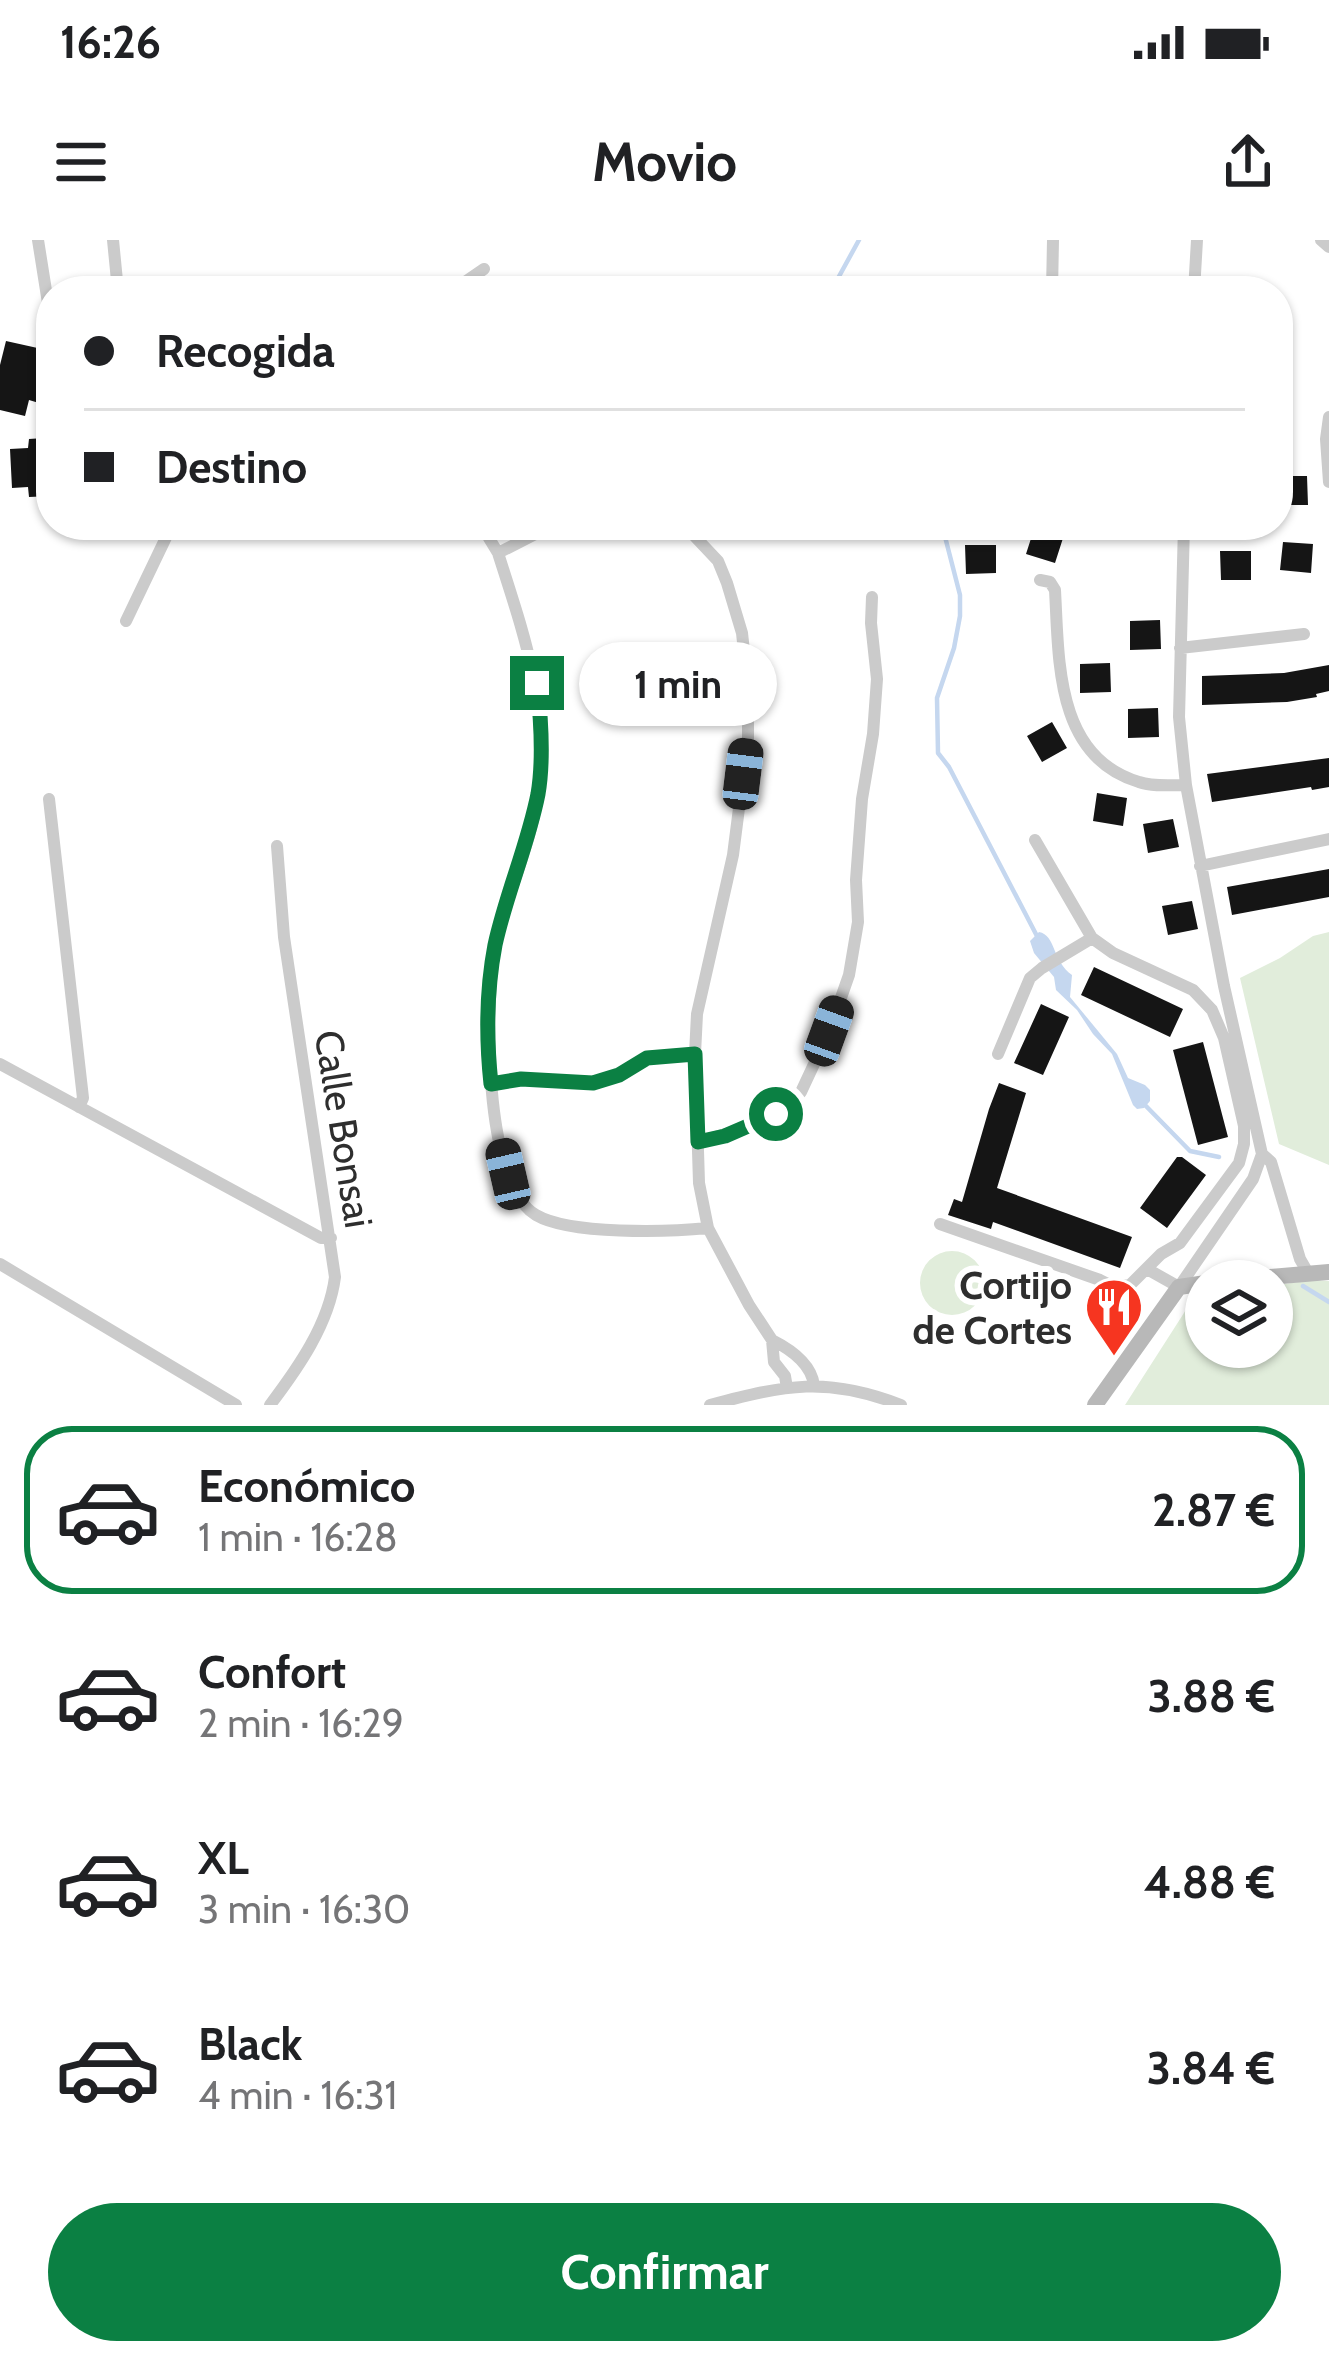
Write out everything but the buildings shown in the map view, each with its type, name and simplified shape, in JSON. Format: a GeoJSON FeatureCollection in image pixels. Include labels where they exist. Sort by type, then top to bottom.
{"type":"FeatureCollection","features":[{"type":"Feature","properties":{"kind":"street"},"geometry":{"type":"LineString","coordinates":[[38,240],[44,276]]}},
{"type":"Feature","properties":{"kind":"street"},"geometry":{"type":"LineString","coordinates":[[113,240],[117,276]]}},
{"type":"Feature","properties":{"kind":"street"},"geometry":{"type":"LineString","coordinates":[[1053,276],[1054,240]]}},
{"type":"Feature","properties":{"kind":"street"},"geometry":{"type":"LineString","coordinates":[[1195,276],[1197,240]]}},
{"type":"Feature","properties":{"kind":"street"},"geometry":{"type":"LineString","coordinates":[[1321,240],[1329,247]]}},
{"type":"Feature","properties":{"kind":"street"},"geometry":{"type":"LineString","coordinates":[[474,276],[484,269]]}},
{"type":"Feature","properties":{"kind":"street"},"geometry":{"type":"LineString","coordinates":[[1329,417],[1329,482]]}},
{"type":"Feature","properties":{"kind":"street"},"geometry":{"type":"LineString","coordinates":[[127,621],[165,540]]}},
{"type":"Feature","properties":{"kind":"street"},"geometry":{"type":"LineString","coordinates":[[490,540],[537,683],[540,735],[539,788],[496,941],[487,1010],[496,1121],[514,1192],[537,1216],[559,1223],[629,1231],[708,1228]]}},
{"type":"Feature","properties":{"kind":"street"},"geometry":{"type":"LineString","coordinates":[[498,553],[524,540]]}},
{"type":"Feature","properties":{"kind":"street"},"geometry":{"type":"LineString","coordinates":[[698,540],[718,561],[728,583],[742,633],[748,687],[748,738],[733,855],[700,999],[695,1054],[699,1183],[708,1228],[772,1340],[774,1362],[787,1388]]}},
{"type":"Feature","properties":{"kind":"street"},"geometry":{"type":"LineString","coordinates":[[1096,1405],[1252,1179],[1262,1154],[1186,785],[1179,717],[1184,540]]}},
{"type":"Feature","properties":{"kind":"street"},"geometry":{"type":"LineString","coordinates":[[1040,580],[1050,582],[1054,590],[1063,695],[1082,739],[1110,768],[1128,778],[1143,784],[1186,785]]}},
{"type":"Feature","properties":{"kind":"street"},"geometry":{"type":"LineString","coordinates":[[698,1142],[750,1127],[776,1114],[801,1092],[849,975],[859,922],[856,880],[877,679],[872,597]]}},
{"type":"Feature","properties":{"kind":"street"},"geometry":{"type":"LineString","coordinates":[[1180,648],[1304,634]]}},
{"type":"Feature","properties":{"kind":"street"},"geometry":{"type":"LineString","coordinates":[[49,799],[83,1098],[79,1107]]}},
{"type":"Feature","properties":{"kind":"street"},"geometry":{"type":"LineString","coordinates":[[1200,866],[1329,839]]}},
{"type":"Feature","properties":{"kind":"street"},"geometry":{"type":"LineString","coordinates":[[940,1224],[1114,1287],[1130,1286],[1153,1272],[1161,1254],[1180,1243],[1239,1163],[1244,1144],[1224,1038],[1212,1010],[1192,990],[1112,953],[1092,938],[1035,840]]}},
{"type":"Feature","properties":{"kind":"street","name":"Calle Bonsai"},"geometry":{"type":"LineString","coordinates":[[270,1405],[327,1312],[335,1277],[284,937],[277,846]]}},
{"type":"Feature","properties":{"kind":"street"},"geometry":{"type":"LineString","coordinates":[[998,1054],[1030,978],[1092,938]]}},
{"type":"Feature","properties":{"kind":"street"},"geometry":{"type":"LineString","coordinates":[[491,1084],[521,1079],[593,1083],[619,1075],[647,1058],[695,1054]]}},
{"type":"Feature","properties":{"kind":"street"},"geometry":{"type":"LineString","coordinates":[[0,1064],[321,1238],[331,1238]]}},
{"type":"Feature","properties":{"kind":"street"},"geometry":{"type":"LineString","coordinates":[[1262,1154],[1271,1162],[1308,1273]]}},
{"type":"Feature","properties":{"kind":"street"},"geometry":{"type":"LineString","coordinates":[[0,1264],[236,1405]]}},
{"type":"Feature","properties":{"kind":"street"},"geometry":{"type":"LineString","coordinates":[[1153,1272],[1185,1286]]}},
{"type":"Feature","properties":{"kind":"street"},"geometry":{"type":"LineString","coordinates":[[1293,1274],[1329,1272]]}},
{"type":"Feature","properties":{"kind":"street"},"geometry":{"type":"LineString","coordinates":[[772,1340],[789,1348],[812,1374],[814,1384]]}},
{"type":"Feature","properties":{"kind":"street"},"geometry":{"type":"LineString","coordinates":[[710,1405],[814,1384],[849,1388],[901,1405]]}},
{"type":"Feature","properties":{"kind":"green space"},"geometry":{"type":"Polygon","coordinates":[[[1329,932],[1329,1165],[1279,1144],[1240,978],[1313,936],[1329,932]]]}},
{"type":"Feature","properties":{"kind":"green space"},"geometry":{"type":"Polygon","coordinates":[[[952,1251],[975,1260],[984,1283],[975,1306],[952,1315],[929,1306],[920,1283],[929,1260],[952,1251]]]}},
{"type":"Feature","properties":{"kind":"green space"},"geometry":{"type":"Polygon","coordinates":[[[1329,1281],[1329,1405],[1125,1405],[1185,1311],[1185,1368],[1293,1368],[1293,1283],[1329,1281]]]}},
{"type":"Feature","properties":{"kind":"water"},"geometry":{"type":"Polygon","coordinates":[[[1039,932],[1049,938],[1072,975],[1070,997],[1117,1054],[1128,1078],[1150,1090],[1144,1108],[1133,1105],[1112,1054],[1056,990],[1054,977],[1030,941],[1039,932]]]}},
{"type":"Feature","properties":{"kind":"waterway"},"geometry":{"type":"LineString","coordinates":[[839,276],[859,240]]}},
{"type":"Feature","properties":{"kind":"waterway"},"geometry":{"type":"LineString","coordinates":[[946,540],[960,595],[960,616],[937,698],[938,753],[1038,938]]}},
{"type":"Feature","properties":{"kind":"waterway"},"geometry":{"type":"LineString","coordinates":[[1143,1103],[1190,1151],[1219,1157]]}},
{"type":"Feature","properties":{"kind":"waterway"},"geometry":{"type":"LineString","coordinates":[[1303,1286],[1329,1302]]}},
{"type":"Feature","properties":{"kind":"place","name":"Cortijo de Cortes"},"geometry":{"type":"Point","coordinates":[1114,1358]}},
{"type":"Feature","properties":{"kind":"route"},"geometry":{"type":"LineString","coordinates":[[537,683],[539,788],[496,941],[487,1010],[491,1084],[521,1079],[607,1081],[647,1058],[695,1054],[698,1142],[776,1114]]}}]}
